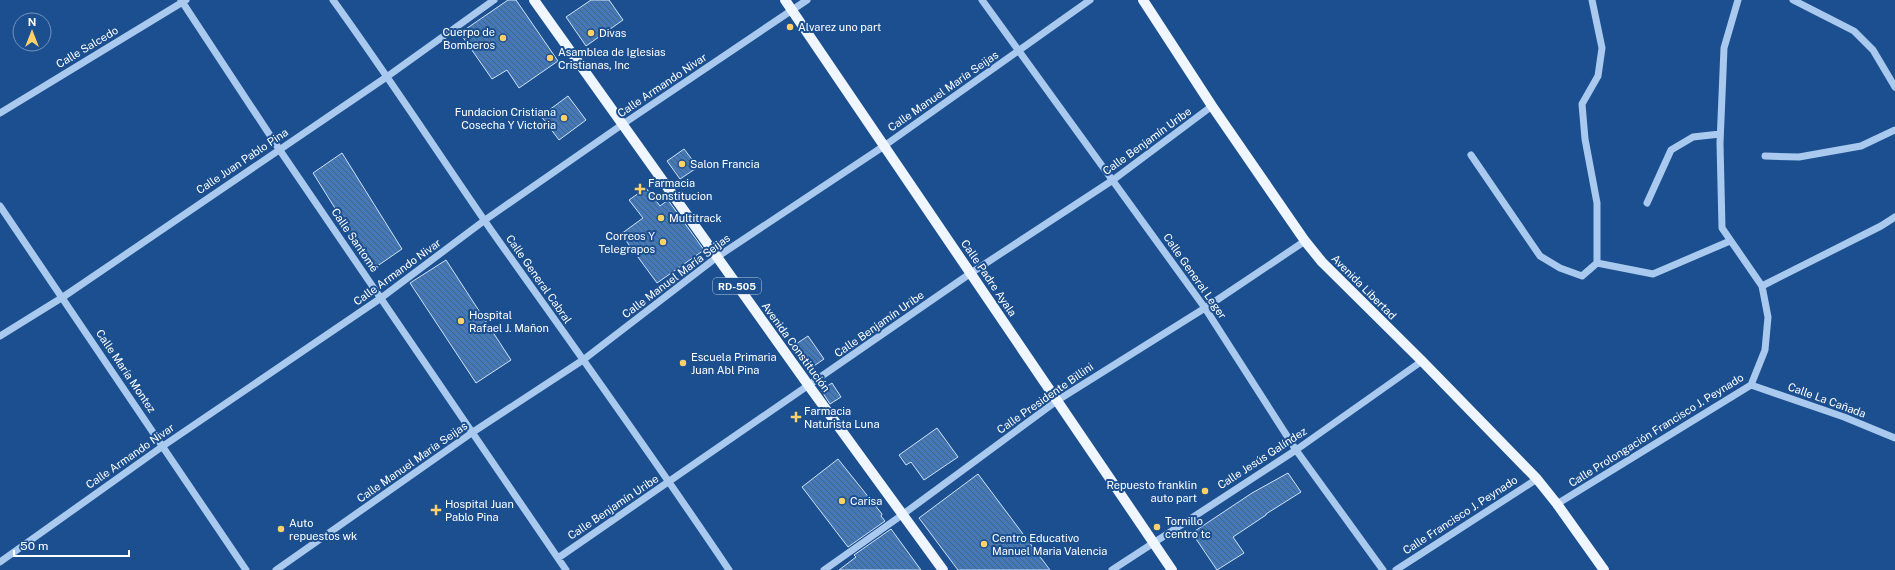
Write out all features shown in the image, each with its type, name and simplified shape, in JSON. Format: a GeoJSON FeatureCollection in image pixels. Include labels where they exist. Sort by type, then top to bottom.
{"type":"FeatureCollection","features":[{"type":"Feature","properties":{"kind":"main road","name":"Avenida Constitución"},"geometry":{"type":"LineString","coordinates":[[534,0],[716,257],[942,570]]}},
{"type":"Feature","properties":{"kind":"main road","name":"Calle Padre Ayala"},"geometry":{"type":"LineString","coordinates":[[785,0],[1172,570]]}},
{"type":"Feature","properties":{"kind":"main road","name":"Avenida Libertad"},"geometry":{"type":"LineString","coordinates":[[1143,0],[1212,106],[1305,241],[1322,262],[1422,361],[1537,479],[1604,568]]}},
{"type":"Feature","properties":{"kind":"street","name":"Calle General Cabral"},"geometry":{"type":"LineString","coordinates":[[333,0],[388,76],[485,220],[583,360],[670,481],[729,570]]}},
{"type":"Feature","properties":{"kind":"street","name":"Calle Juan Pablo Pina"},"geometry":{"type":"LineString","coordinates":[[0,336],[63,297],[279,148],[388,76],[494,0]]}},
{"type":"Feature","properties":{"kind":"street","name":"Calle Armando Nivar"},"geometry":{"type":"LineString","coordinates":[[0,562],[163,446],[381,298],[485,220],[623,124],[793,11],[807,0]]}},
{"type":"Feature","properties":{"kind":"street","name":"Calle General Leger"},"geometry":{"type":"LineString","coordinates":[[982,0],[1205,308],[1296,450],[1383,570]]}},
{"type":"Feature","properties":{"kind":"street","name":"Calle Manuel María Seijas"},"geometry":{"type":"LineString","coordinates":[[276,570],[473,432],[583,360],[716,257],[884,146],[1090,0]]}},
{"type":"Feature","properties":{"kind":"street"},"geometry":{"type":"LineString","coordinates":[[1471,155],[1540,256],[1560,268],[1582,276],[1597,263],[1597,203],[1585,139],[1582,104],[1598,76],[1602,48],[1592,0]]}},
{"type":"Feature","properties":{"kind":"street","name":"Calle Prolongación Francisco J. Peynado"},"geometry":{"type":"LineString","coordinates":[[1557,504],[1751,385],[1765,350],[1768,317],[1762,286],[1722,228],[1720,134],[1724,48],[1738,0]]}},
{"type":"Feature","properties":{"kind":"street"},"geometry":{"type":"LineString","coordinates":[[1793,0],[1854,31],[1873,50],[1895,87]]}},
{"type":"Feature","properties":{"kind":"street","name":"Calle Salcedo"},"geometry":{"type":"LineString","coordinates":[[0,113],[183,1]]}},
{"type":"Feature","properties":{"kind":"street","name":"Calle Santomé"},"geometry":{"type":"LineString","coordinates":[[183,1],[279,148],[566,570]]}},
{"type":"Feature","properties":{"kind":"street","name":"Calle Benjamín Uribe"},"geometry":{"type":"LineString","coordinates":[[558,558],[971,273],[1113,180],[1212,106]]}},
{"type":"Feature","properties":{"kind":"street"},"geometry":{"type":"LineString","coordinates":[[1765,156],[1799,157],[1861,146],[1895,130]]}},
{"type":"Feature","properties":{"kind":"street"},"geometry":{"type":"LineString","coordinates":[[1647,203],[1671,150],[1693,137],[1720,134]]}},
{"type":"Feature","properties":{"kind":"street","name":"Calle María Montez"},"geometry":{"type":"LineString","coordinates":[[0,206],[63,297],[246,570]]}},
{"type":"Feature","properties":{"kind":"street"},"geometry":{"type":"LineString","coordinates":[[1762,286],[1881,226],[1895,217]]}},
{"type":"Feature","properties":{"kind":"street","name":"Calle Presidente Billini"},"geometry":{"type":"LineString","coordinates":[[824,570],[902,515],[1058,400],[1205,308],[1305,241]]}},
{"type":"Feature","properties":{"kind":"street"},"geometry":{"type":"LineString","coordinates":[[1597,263],[1652,274],[1730,241]]}},
{"type":"Feature","properties":{"kind":"street","name":"Calle Jesús Galíndez"},"geometry":{"type":"LineString","coordinates":[[1112,570],[1296,450],[1422,361]]}},
{"type":"Feature","properties":{"kind":"street","name":"Calle La Cañada"},"geometry":{"type":"LineString","coordinates":[[1751,385],[1844,417],[1895,438]]}},
{"type":"Feature","properties":{"kind":"street","name":"Calle Francisco J. Peynado"},"geometry":{"type":"LineString","coordinates":[[1396,570],[1537,479]]}},
{"type":"Feature","properties":{"kind":"building","name":"Cuerpo de Bomberos"},"geometry":{"type":"Polygon","coordinates":[[[508,0],[516,0],[558,61],[519,88],[507,70],[492,79],[460,33],[508,0]]]}},
{"type":"Feature","properties":{"kind":"building","name":"Divas"},"geometry":{"type":"Polygon","coordinates":[[[591,0],[609,0],[623,20],[586,46],[566,17],[591,0]]]}},
{"type":"Feature","properties":{"kind":"building","name":"Fundacion Cristiana Cosecha Y Victoria"},"geometry":{"type":"Polygon","coordinates":[[[568,96],[586,120],[559,140],[541,116],[568,96]]]}},
{"type":"Feature","properties":{"kind":"building","name":"Salon Francia"},"geometry":{"type":"Polygon","coordinates":[[[684,149],[698,167],[680,179],[667,161],[684,149]]]}},
{"type":"Feature","properties":{"kind":"building"},"geometry":{"type":"Polygon","coordinates":[[[342,153],[402,249],[373,269],[313,173],[342,153]]]}},
{"type":"Feature","properties":{"kind":"building","name":"Correos Y Telegrapos"},"geometry":{"type":"Polygon","coordinates":[[[646,188],[660,206],[668,200],[704,250],[657,283],[621,234],[643,218],[629,200],[646,188]]]}},
{"type":"Feature","properties":{"kind":"building","name":"Hospital Rafael J. Mañon"},"geometry":{"type":"Polygon","coordinates":[[[446,260],[511,360],[476,383],[410,283],[446,260]]]}},
{"type":"Feature","properties":{"kind":"building"},"geometry":{"type":"Polygon","coordinates":[[[808,336],[824,359],[808,370],[793,346],[808,336]]]}},
{"type":"Feature","properties":{"kind":"building"},"geometry":{"type":"Polygon","coordinates":[[[832,383],[841,397],[830,404],[821,390],[832,383]]]}},
{"type":"Feature","properties":{"kind":"building"},"geometry":{"type":"Polygon","coordinates":[[[937,428],[958,457],[924,480],[911,462],[906,465],[899,455],[937,428]]]}},
{"type":"Feature","properties":{"kind":"building","name":"Carisa"},"geometry":{"type":"Polygon","coordinates":[[[838,459],[882,514],[881,516],[885,521],[848,547],[802,487],[838,459]]]}},
{"type":"Feature","properties":{"kind":"building"},"geometry":{"type":"Polygon","coordinates":[[[1288,473],[1301,492],[1233,537],[1244,553],[1217,570],[1192,533],[1252,493],[1288,473]]]}},
{"type":"Feature","properties":{"kind":"building","name":"Centro Educativo Manuel Maria Valencia"},"geometry":{"type":"Polygon","coordinates":[[[978,474],[1050,570],[958,570],[919,518],[978,474]]]}},
{"type":"Feature","properties":{"kind":"building"},"geometry":{"type":"Polygon","coordinates":[[[891,529],[921,570],[839,570],[856,557],[854,555],[891,529]]]}},
{"type":"Feature","properties":{"kind":"place","name":"Alvarez uno part"},"geometry":{"type":"Point","coordinates":[790,27]}},
{"type":"Feature","properties":{"kind":"place","name":"Divas"},"geometry":{"type":"Point","coordinates":[591,33]}},
{"type":"Feature","properties":{"kind":"place","name":"Cuerpo de Bomberos"},"geometry":{"type":"Point","coordinates":[503,38]}},
{"type":"Feature","properties":{"kind":"place","name":"Asamblea de Iglesias Cristianas, Inc"},"geometry":{"type":"Point","coordinates":[550,58]}},
{"type":"Feature","properties":{"kind":"place","name":"Fundacion Cristiana Cosecha Y Victoria"},"geometry":{"type":"Point","coordinates":[564,118]}},
{"type":"Feature","properties":{"kind":"place","name":"Salon Francia"},"geometry":{"type":"Point","coordinates":[682,164]}},
{"type":"Feature","properties":{"kind":"place","name":"Farmacia Constitucion"},"geometry":{"type":"Point","coordinates":[640,189]}},
{"type":"Feature","properties":{"kind":"place","name":"Multitrack"},"geometry":{"type":"Point","coordinates":[661,218]}},
{"type":"Feature","properties":{"kind":"place","name":"Correos Y Telegrapos"},"geometry":{"type":"Point","coordinates":[663,242]}},
{"type":"Feature","properties":{"kind":"place","name":"Hospital Rafael J. Mañon"},"geometry":{"type":"Point","coordinates":[461,321]}},
{"type":"Feature","properties":{"kind":"place","name":"Escuela Primaria Juan Abl Pina"},"geometry":{"type":"Point","coordinates":[683,363]}},
{"type":"Feature","properties":{"kind":"place","name":"Farmacia Naturista Luna"},"geometry":{"type":"Point","coordinates":[796,417]}},
{"type":"Feature","properties":{"kind":"place","name":"Repuesto franklin auto part"},"geometry":{"type":"Point","coordinates":[1205,491]}},
{"type":"Feature","properties":{"kind":"place","name":"Carisa"},"geometry":{"type":"Point","coordinates":[842,501]}},
{"type":"Feature","properties":{"kind":"place","name":"Hospital Juan Pablo Pina"},"geometry":{"type":"Point","coordinates":[436,510]}},
{"type":"Feature","properties":{"kind":"place","name":"Tornillo centro tc"},"geometry":{"type":"Point","coordinates":[1157,527]}},
{"type":"Feature","properties":{"kind":"place","name":"Auto repuestos wk"},"geometry":{"type":"Point","coordinates":[281,529]}},
{"type":"Feature","properties":{"kind":"place","name":"Centro Educativo Manuel Maria Valencia"},"geometry":{"type":"Point","coordinates":[984,544]}}]}
